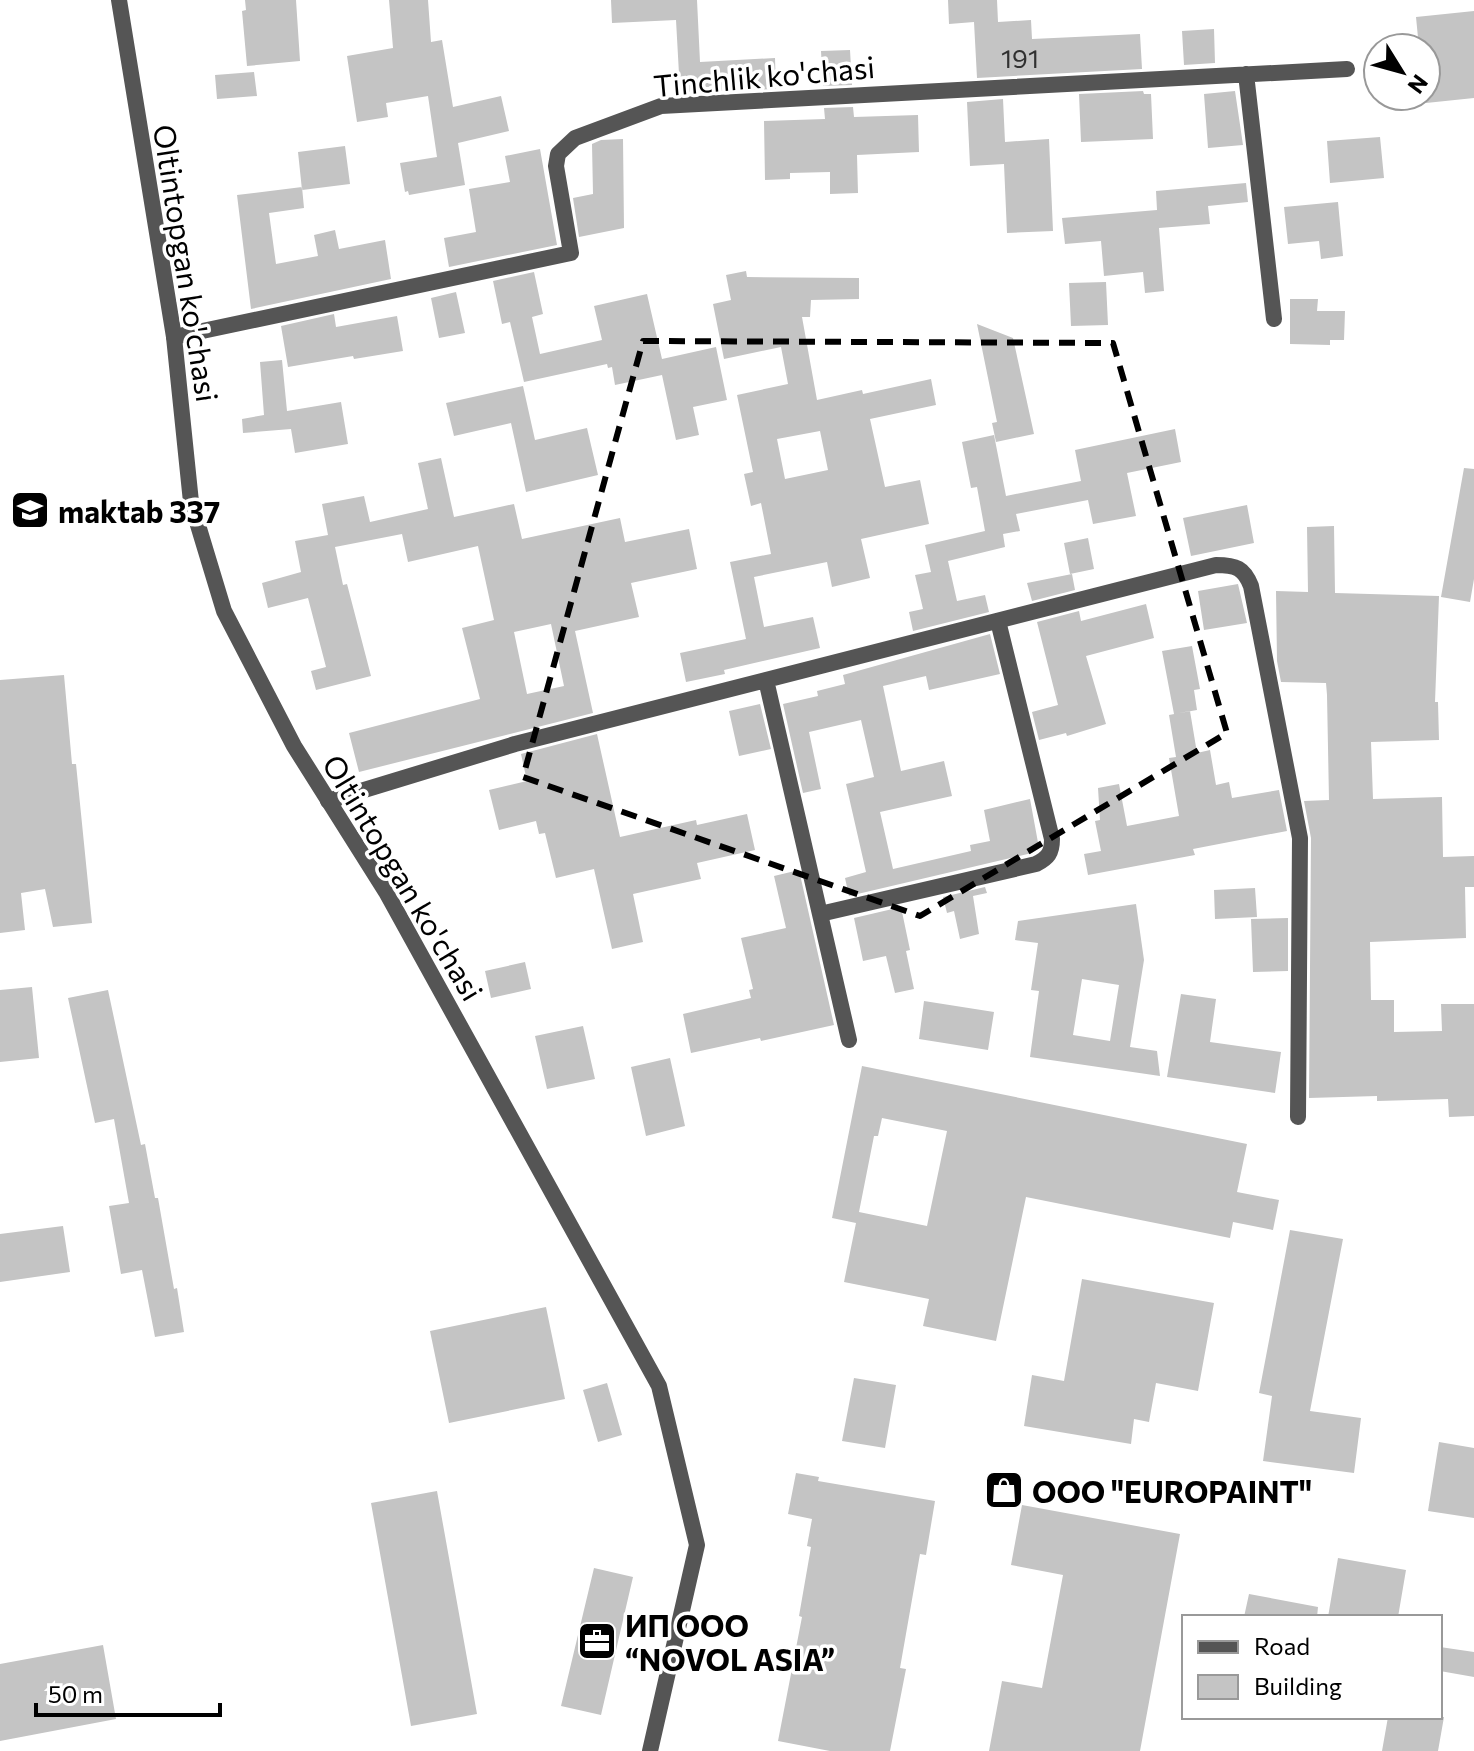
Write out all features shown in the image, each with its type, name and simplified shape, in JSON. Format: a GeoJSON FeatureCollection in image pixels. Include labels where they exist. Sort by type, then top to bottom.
{"type":"FeatureCollection","features":[{"type":"Feature","properties":{"kind":"street","name":"Oltintopgan ko'chasi"},"geometry":{"type":"LineString","coordinates":[[119,0],[174,337],[191,502],[224,611],[294,746],[386,892],[659,1386],[697,1545],[650,1751]]}},
{"type":"Feature","properties":{"kind":"street","name":"Tinchlik ko'chasi"},"geometry":{"type":"LineString","coordinates":[[174,337],[571,253],[556,166],[558,154],[575,138],[661,106],[1347,69]]}},
{"type":"Feature","properties":{"kind":"street"},"geometry":{"type":"LineString","coordinates":[[1246,74],[1274,319]]}},
{"type":"Feature","properties":{"kind":"street"},"geometry":{"type":"LineString","coordinates":[[328,801],[515,744],[1216,565],[1234,565],[1246,572],[1251,586],[1300,838],[1298,1117]]}},
{"type":"Feature","properties":{"kind":"street"},"geometry":{"type":"LineString","coordinates":[[820,914],[1047,859],[1052,849],[1052,839],[998,621]]}},
{"type":"Feature","properties":{"kind":"street"},"geometry":{"type":"LineString","coordinates":[[766,680],[849,1040]]}},
{"type":"Feature","properties":{"kind":"highlighted area"},"geometry":{"type":"Polygon","coordinates":[[[643,341],[1113,343],[1227,733],[920,916],[523,777],[643,341]]]}},
{"type":"Feature","properties":{"kind":"building"},"geometry":{"type":"Polygon","coordinates":[[[245,0],[296,0],[300,61],[247,66],[242,11],[246,10],[245,0]]]}},
{"type":"Feature","properties":{"kind":"building"},"geometry":{"type":"Polygon","coordinates":[[[389,0],[428,0],[431,42],[442,40],[453,107],[501,96],[509,131],[458,143],[465,185],[409,195],[408,191],[405,192],[400,163],[437,157],[428,96],[386,103],[388,117],[357,122],[347,56],[393,48],[389,0]]]}},
{"type":"Feature","properties":{"kind":"building"},"geometry":{"type":"Polygon","coordinates":[[[611,0],[697,0],[700,62],[775,58],[776,89],[680,92],[676,20],[612,23],[611,0]]]}},
{"type":"Feature","properties":{"kind":"building"},"geometry":{"type":"Polygon","coordinates":[[[948,0],[997,0],[998,22],[1031,20],[1032,39],[1140,34],[1142,69],[977,78],[974,22],[949,24],[948,0]]]}},
{"type":"Feature","properties":{"kind":"building"},"geometry":{"type":"Polygon","coordinates":[[[1474,11],[1474,98],[1442,101],[1442,32],[1417,32],[1416,17],[1474,11]]]}},
{"type":"Feature","properties":{"kind":"building"},"geometry":{"type":"Polygon","coordinates":[[[1214,29],[1215,63],[1184,65],[1182,31],[1214,29]]]}},
{"type":"Feature","properties":{"kind":"building"},"geometry":{"type":"Polygon","coordinates":[[[850,50],[852,85],[823,86],[821,51],[850,50]]]}},
{"type":"Feature","properties":{"kind":"building"},"geometry":{"type":"Polygon","coordinates":[[[254,72],[257,96],[217,99],[215,75],[254,72]]]}},
{"type":"Feature","properties":{"kind":"building"},"geometry":{"type":"Polygon","coordinates":[[[1143,91],[1144,94],[1151,94],[1153,139],[1081,142],[1079,94],[1143,91]]]}},
{"type":"Feature","properties":{"kind":"building"},"geometry":{"type":"Polygon","coordinates":[[[1235,91],[1243,145],[1208,148],[1204,94],[1235,91]]]}},
{"type":"Feature","properties":{"kind":"building"},"geometry":{"type":"Polygon","coordinates":[[[1003,99],[1005,142],[1049,139],[1053,231],[1007,233],[1004,164],[970,166],[967,102],[1003,99]]]}},
{"type":"Feature","properties":{"kind":"building"},"geometry":{"type":"Polygon","coordinates":[[[853,107],[854,117],[918,115],[919,152],[857,155],[858,193],[830,194],[830,172],[790,173],[790,179],[765,180],[764,121],[825,119],[824,108],[853,107]]]}},
{"type":"Feature","properties":{"kind":"building"},"geometry":{"type":"Polygon","coordinates":[[[1380,137],[1384,178],[1330,183],[1327,141],[1380,137]]]}},
{"type":"Feature","properties":{"kind":"building"},"geometry":{"type":"Polygon","coordinates":[[[623,139],[624,228],[579,237],[573,198],[593,194],[592,144],[601,140],[623,139]]]}},
{"type":"Feature","properties":{"kind":"building"},"geometry":{"type":"Polygon","coordinates":[[[345,146],[350,184],[302,190],[298,152],[345,146]]]}},
{"type":"Feature","properties":{"kind":"building"},"geometry":{"type":"Polygon","coordinates":[[[540,149],[557,245],[449,267],[444,238],[476,232],[469,189],[510,182],[505,156],[540,149]]]}},
{"type":"Feature","properties":{"kind":"building"},"geometry":{"type":"Polygon","coordinates":[[[1246,183],[1248,202],[1208,206],[1210,224],[1159,228],[1164,291],[1145,293],[1143,272],[1104,276],[1101,241],[1065,244],[1062,218],[1157,210],[1156,191],[1246,183]]]}},
{"type":"Feature","properties":{"kind":"building"},"geometry":{"type":"Polygon","coordinates":[[[302,187],[304,208],[269,213],[276,264],[318,256],[314,235],[335,230],[339,249],[385,240],[391,279],[251,309],[237,195],[302,187]]]}},
{"type":"Feature","properties":{"kind":"building"},"geometry":{"type":"Polygon","coordinates":[[[1338,202],[1343,256],[1321,259],[1319,241],[1288,244],[1284,207],[1338,202]]]}},
{"type":"Feature","properties":{"kind":"building"},"geometry":{"type":"Polygon","coordinates":[[[746,271],[747,277],[859,278],[859,299],[811,300],[810,317],[802,317],[817,400],[862,390],[863,394],[931,379],[936,405],[870,419],[885,487],[920,480],[929,524],[861,539],[870,578],[832,587],[827,562],[754,577],[764,627],[813,617],[820,648],[686,682],[680,653],[746,639],[730,562],[771,554],[761,503],[751,506],[744,474],[753,472],[737,395],[788,384],[781,347],[724,359],[713,304],[731,300],[726,275],[746,271]],[[820,431],[777,439],[785,479],[828,470],[820,431]]]}},
{"type":"Feature","properties":{"kind":"building"},"geometry":{"type":"Polygon","coordinates":[[[534,272],[543,314],[532,317],[540,354],[602,340],[594,306],[647,294],[662,359],[716,347],[727,400],[693,407],[699,435],[676,440],[662,375],[615,385],[612,367],[608,368],[607,364],[524,382],[510,322],[502,324],[493,281],[534,272]]]}},
{"type":"Feature","properties":{"kind":"building"},"geometry":{"type":"Polygon","coordinates":[[[1106,282],[1108,325],[1071,326],[1069,283],[1106,282]]]}},
{"type":"Feature","properties":{"kind":"building"},"geometry":{"type":"Polygon","coordinates":[[[456,292],[465,333],[439,338],[431,298],[456,292]]]}},
{"type":"Feature","properties":{"kind":"building"},"geometry":{"type":"Polygon","coordinates":[[[1290,299],[1318,299],[1317,311],[1345,311],[1344,340],[1330,340],[1330,345],[1290,344],[1290,299]]]}},
{"type":"Feature","properties":{"kind":"building"},"geometry":{"type":"Polygon","coordinates":[[[334,314],[336,327],[397,316],[403,351],[288,367],[281,326],[334,314]]]}},
{"type":"Feature","properties":{"kind":"building"},"geometry":{"type":"Polygon","coordinates":[[[977,324],[1013,338],[1034,434],[996,442],[992,423],[997,422],[977,324]]]}},
{"type":"Feature","properties":{"kind":"building"},"geometry":{"type":"Polygon","coordinates":[[[282,360],[287,411],[341,402],[348,444],[295,453],[291,429],[243,433],[242,419],[264,415],[260,362],[282,360]]]}},
{"type":"Feature","properties":{"kind":"building"},"geometry":{"type":"Polygon","coordinates":[[[523,386],[535,440],[587,428],[598,475],[526,492],[511,423],[454,436],[446,403],[523,386]]]}},
{"type":"Feature","properties":{"kind":"building"},"geometry":{"type":"Polygon","coordinates":[[[1175,429],[1181,462],[1127,473],[1136,516],[1093,524],[1088,500],[1016,514],[1020,531],[1003,534],[1005,547],[948,561],[957,601],[985,595],[989,612],[913,631],[909,612],[923,609],[915,575],[931,572],[925,545],[985,531],[977,487],[971,488],[962,442],[994,435],[1006,496],[1081,481],[1075,450],[1175,429]]]}},
{"type":"Feature","properties":{"kind":"building"},"geometry":{"type":"Polygon","coordinates":[[[441,458],[454,517],[514,504],[522,539],[620,518],[625,542],[689,529],[697,569],[631,583],[639,617],[575,631],[593,713],[359,772],[349,733],[480,699],[462,628],[494,620],[478,546],[408,562],[402,534],[335,547],[343,585],[347,584],[371,676],[316,690],[311,671],[326,667],[308,598],[268,608],[262,583],[301,572],[295,541],[328,535],[322,504],[364,496],[370,522],[428,509],[418,463],[441,458]],[[551,624],[514,632],[527,694],[564,686],[551,624]]]}},
{"type":"Feature","properties":{"kind":"building"},"geometry":{"type":"Polygon","coordinates":[[[1464,468],[1474,469],[1474,579],[1470,602],[1441,597],[1464,468]]]}},
{"type":"Feature","properties":{"kind":"building"},"geometry":{"type":"Polygon","coordinates":[[[1247,505],[1254,543],[1191,556],[1183,518],[1247,505]]]}},
{"type":"Feature","properties":{"kind":"building"},"geometry":{"type":"Polygon","coordinates":[[[1334,526],[1335,593],[1439,596],[1435,702],[1438,702],[1439,740],[1371,742],[1373,799],[1442,797],[1443,857],[1474,856],[1474,887],[1465,887],[1466,938],[1370,942],[1371,1000],[1394,1000],[1394,1032],[1442,1031],[1441,1004],[1474,1004],[1474,1116],[1449,1117],[1448,1099],[1377,1101],[1377,1096],[1309,1098],[1311,838],[1304,801],[1329,800],[1327,695],[1326,683],[1281,682],[1277,661],[1276,591],[1308,592],[1307,527],[1334,526]]]}},
{"type":"Feature","properties":{"kind":"building"},"geometry":{"type":"Polygon","coordinates":[[[1088,538],[1094,569],[1070,574],[1064,543],[1088,538]]]}},
{"type":"Feature","properties":{"kind":"building"},"geometry":{"type":"Polygon","coordinates":[[[1072,574],[1075,590],[1032,601],[1027,583],[1072,574]]]}},
{"type":"Feature","properties":{"kind":"building"},"geometry":{"type":"Polygon","coordinates":[[[1238,584],[1247,623],[1204,630],[1198,591],[1238,584]]]}},
{"type":"Feature","properties":{"kind":"building"},"geometry":{"type":"Polygon","coordinates":[[[1146,604],[1154,638],[1086,656],[1106,724],[1067,736],[1066,733],[1039,740],[1032,712],[1058,705],[1037,622],[1079,611],[1081,621],[1146,604]]]}},
{"type":"Feature","properties":{"kind":"building"},"geometry":{"type":"Polygon","coordinates":[[[990,634],[1000,674],[929,690],[926,676],[883,686],[901,771],[944,761],[952,796],[880,812],[893,869],[971,851],[970,845],[990,841],[984,810],[1030,799],[1039,848],[1032,853],[849,896],[845,878],[866,872],[846,784],[874,777],[861,720],[809,732],[821,789],[803,793],[783,704],[818,696],[817,691],[845,684],[843,675],[990,634]]]}},
{"type":"Feature","properties":{"kind":"building"},"geometry":{"type":"Polygon","coordinates":[[[1192,646],[1200,689],[1194,690],[1197,710],[1174,714],[1162,651],[1192,646]]]}},
{"type":"Feature","properties":{"kind":"building"},"geometry":{"type":"Polygon","coordinates":[[[64,675],[92,923],[53,927],[45,889],[21,893],[25,930],[0,933],[0,680],[64,675]]]}},
{"type":"Feature","properties":{"kind":"building"},"geometry":{"type":"Polygon","coordinates":[[[760,704],[771,749],[739,756],[729,711],[760,704]]]}},
{"type":"Feature","properties":{"kind":"building"},"geometry":{"type":"Polygon","coordinates":[[[1190,711],[1197,753],[1210,750],[1216,785],[1229,782],[1232,798],[1279,790],[1287,831],[1193,849],[1195,855],[1088,875],[1084,854],[1101,851],[1095,821],[1100,820],[1098,788],[1119,784],[1127,826],[1179,816],[1169,758],[1176,757],[1169,715],[1190,711]]]}},
{"type":"Feature","properties":{"kind":"building"},"geometry":{"type":"Polygon","coordinates":[[[597,734],[620,837],[696,820],[697,825],[747,814],[755,850],[697,863],[701,879],[633,894],[643,942],[612,949],[594,869],[556,878],[545,833],[539,834],[536,821],[499,830],[489,790],[527,781],[521,754],[597,734]]]}},
{"type":"Feature","properties":{"kind":"building"},"geometry":{"type":"Polygon","coordinates":[[[799,870],[834,1025],[691,1053],[683,1014],[751,998],[749,990],[753,989],[741,938],[786,928],[774,876],[799,870]]]}},
{"type":"Feature","properties":{"kind":"building"},"geometry":{"type":"Polygon","coordinates":[[[985,887],[987,893],[973,896],[979,934],[960,939],[954,911],[947,913],[943,897],[985,887]]]}},
{"type":"Feature","properties":{"kind":"building"},"geometry":{"type":"Polygon","coordinates":[[[1255,888],[1257,917],[1215,919],[1214,890],[1255,888]]]}},
{"type":"Feature","properties":{"kind":"building"},"geometry":{"type":"Polygon","coordinates":[[[1136,904],[1144,960],[1130,1047],[1157,1051],[1160,1076],[1030,1057],[1039,991],[1031,990],[1038,943],[1015,940],[1018,921],[1136,904]],[[1082,979],[1073,1035],[1110,1041],[1119,985],[1082,979]]]}},
{"type":"Feature","properties":{"kind":"building"},"geometry":{"type":"Polygon","coordinates":[[[901,907],[914,989],[895,993],[886,956],[863,961],[854,918],[901,907]]]}},
{"type":"Feature","properties":{"kind":"building"},"geometry":{"type":"Polygon","coordinates":[[[1288,918],[1288,971],[1253,972],[1251,919],[1288,918]]]}},
{"type":"Feature","properties":{"kind":"building"},"geometry":{"type":"Polygon","coordinates":[[[525,962],[531,989],[491,998],[485,971],[525,962]]]}},
{"type":"Feature","properties":{"kind":"building"},"geometry":{"type":"Polygon","coordinates":[[[32,987],[39,1058],[0,1062],[0,990],[32,987]]]}},
{"type":"Feature","properties":{"kind":"building"},"geometry":{"type":"Polygon","coordinates":[[[108,990],[141,1145],[145,1144],[155,1198],[158,1198],[184,1332],[155,1337],[142,1270],[121,1274],[109,1206],[129,1203],[114,1119],[95,1123],[68,998],[108,990]]]}},
{"type":"Feature","properties":{"kind":"building"},"geometry":{"type":"Polygon","coordinates":[[[1181,994],[1216,999],[1210,1042],[1281,1052],[1275,1093],[1167,1077],[1181,994]]]}},
{"type":"Feature","properties":{"kind":"building"},"geometry":{"type":"Polygon","coordinates":[[[924,1001],[994,1012],[988,1050],[919,1039],[924,1001]]]}},
{"type":"Feature","properties":{"kind":"building"},"geometry":{"type":"Polygon","coordinates":[[[583,1026],[595,1079],[547,1089],[535,1036],[583,1026]]]}},
{"type":"Feature","properties":{"kind":"building"},"geometry":{"type":"Polygon","coordinates":[[[670,1058],[685,1126],[646,1136],[631,1067],[670,1058]]]}},
{"type":"Feature","properties":{"kind":"building"},"geometry":{"type":"Polygon","coordinates":[[[862,1066],[1247,1144],[1237,1192],[1279,1200],[1273,1230],[1233,1222],[1230,1238],[1026,1197],[996,1341],[923,1326],[929,1299],[844,1282],[856,1223],[832,1218],[862,1066]],[[882,1118],[878,1136],[874,1136],[859,1212],[927,1226],[947,1131],[882,1118]]]}},
{"type":"Feature","properties":{"kind":"building"},"geometry":{"type":"Polygon","coordinates":[[[63,1226],[70,1272],[0,1282],[0,1234],[63,1226]]]}},
{"type":"Feature","properties":{"kind":"building"},"geometry":{"type":"Polygon","coordinates":[[[1290,1230],[1343,1239],[1310,1411],[1361,1418],[1354,1473],[1263,1461],[1272,1396],[1259,1393],[1290,1230]]]}},
{"type":"Feature","properties":{"kind":"building"},"geometry":{"type":"Polygon","coordinates":[[[1082,1279],[1214,1303],[1198,1391],[1156,1383],[1149,1422],[1134,1419],[1131,1444],[1024,1426],[1032,1375],[1064,1381],[1082,1279]]]}},
{"type":"Feature","properties":{"kind":"building"},"geometry":{"type":"Polygon","coordinates":[[[546,1307],[565,1399],[449,1423],[430,1331],[546,1307]]]}},
{"type":"Feature","properties":{"kind":"building"},"geometry":{"type":"Polygon","coordinates":[[[854,1378],[896,1385],[885,1448],[842,1441],[854,1378]]]}},
{"type":"Feature","properties":{"kind":"building"},"geometry":{"type":"Polygon","coordinates":[[[607,1383],[622,1435],[598,1442],[583,1390],[607,1383]]]}},
{"type":"Feature","properties":{"kind":"building"},"geometry":{"type":"Polygon","coordinates":[[[1439,1442],[1474,1448],[1474,1518],[1428,1511],[1439,1442]]]}},
{"type":"Feature","properties":{"kind":"building"},"geometry":{"type":"Polygon","coordinates":[[[796,1473],[819,1477],[818,1481],[935,1501],[926,1555],[920,1554],[900,1668],[906,1669],[890,1751],[830,1751],[778,1741],[802,1617],[799,1616],[811,1547],[807,1546],[812,1519],[788,1514],[796,1473]]]}},
{"type":"Feature","properties":{"kind":"building"},"geometry":{"type":"Polygon","coordinates":[[[437,1491],[477,1714],[411,1726],[371,1503],[437,1491]]]}},
{"type":"Feature","properties":{"kind":"building"},"geometry":{"type":"Polygon","coordinates":[[[1022,1505],[1180,1534],[1140,1751],[989,1751],[1002,1681],[1042,1688],[1063,1575],[1011,1565],[1022,1505]]]}},
{"type":"Feature","properties":{"kind":"building"},"geometry":{"type":"Polygon","coordinates":[[[1338,1558],[1406,1570],[1398,1615],[1328,1615],[1338,1558]]]}},
{"type":"Feature","properties":{"kind":"building","name":"ИП ООО “NOVOL ASIA”"},"geometry":{"type":"Polygon","coordinates":[[[594,1568],[633,1577],[601,1715],[561,1706],[594,1568]]]}},
{"type":"Feature","properties":{"kind":"building"},"geometry":{"type":"Polygon","coordinates":[[[1249,1594],[1318,1607],[1317,1615],[1244,1615],[1249,1594]]]}},
{"type":"Feature","properties":{"kind":"building"},"geometry":{"type":"Polygon","coordinates":[[[103,1645],[116,1719],[0,1741],[0,1664],[103,1645]]]}},
{"type":"Feature","properties":{"kind":"building"},"geometry":{"type":"Polygon","coordinates":[[[1442,1647],[1474,1652],[1474,1677],[1442,1671],[1442,1647]]]}},
{"type":"Feature","properties":{"kind":"building"},"geometry":{"type":"Polygon","coordinates":[[[1444,1717],[1438,1751],[1382,1751],[1388,1719],[1444,1717]]]}},
{"type":"Feature","properties":{"kind":"place","name":"maktab 337"},"geometry":{"type":"Point","coordinates":[30,510]}},
{"type":"Feature","properties":{"kind":"place","name":"OOO \"EUROPAINT\""},"geometry":{"type":"Point","coordinates":[1004,1490]}},
{"type":"Feature","properties":{"kind":"place","name":"ИП ООО “NOVOL ASIA”"},"geometry":{"type":"Point","coordinates":[597,1641]}}]}
